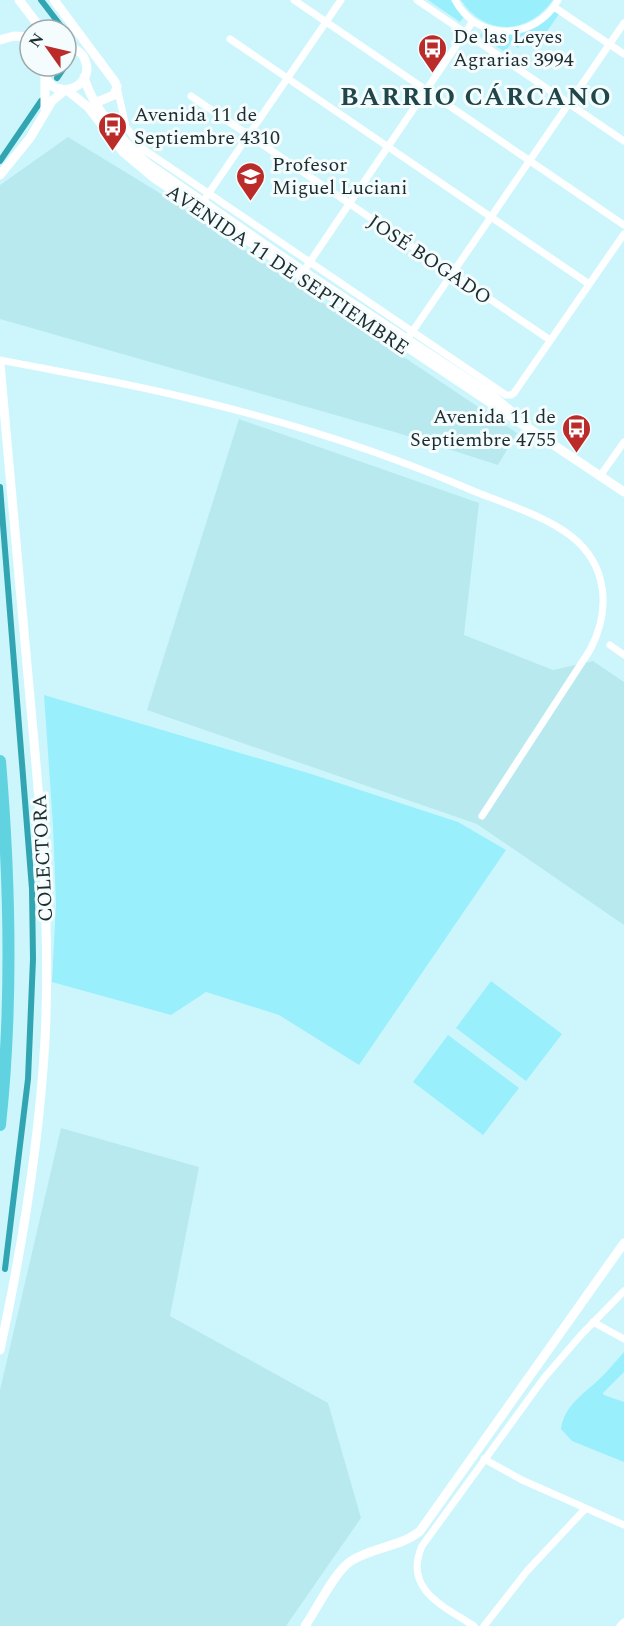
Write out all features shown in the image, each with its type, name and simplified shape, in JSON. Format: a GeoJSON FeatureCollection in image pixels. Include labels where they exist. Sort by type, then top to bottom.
{"type":"FeatureCollection","features":[{"type":"Feature","properties":{"kind":"highway"},"geometry":{"type":"LineString","coordinates":[[0,761],[6,841],[9,967],[6,1053],[0,1125]]}},
{"type":"Feature","properties":{"kind":"main road"},"geometry":{"type":"LineString","coordinates":[[20,0],[33,18]]}},
{"type":"Feature","properties":{"kind":"main road"},"geometry":{"type":"LineString","coordinates":[[54,0],[117,87],[110,98],[95,103]]}},
{"type":"Feature","properties":{"kind":"main road"},"geometry":{"type":"LineString","coordinates":[[0,40],[18,36]]}},
{"type":"Feature","properties":{"kind":"main road","name":"AVENIDA 11 DE SEPTIEMBRE"},"geometry":{"type":"LineString","coordinates":[[78,51],[84,58],[87,68],[84,77],[95,103],[137,154],[202,203],[492,395],[527,428]]}},
{"type":"Feature","properties":{"kind":"main road"},"geometry":{"type":"LineString","coordinates":[[0,175],[30,138],[52,101],[66,90],[77,86],[84,77]]}},
{"type":"Feature","properties":{"kind":"main road"},"geometry":{"type":"LineString","coordinates":[[44,115],[45,78]]}},
{"type":"Feature","properties":{"kind":"main road","name":"AVENIDA 11 DE SEPTIEMBRE"},"geometry":{"type":"LineString","coordinates":[[46,78],[53,86],[66,90],[82,100],[123,152],[144,170],[304,270]]}},
{"type":"Feature","properties":{"kind":"main road","name":"AVENIDA 11 DE SEPTIEMBRE"},"geometry":{"type":"LineString","coordinates":[[408,339],[503,412],[624,492]]}},
{"type":"Feature","properties":{"kind":"main road","name":"COLECTORA"},"geometry":{"type":"LineString","coordinates":[[0,362],[39,798],[46,961],[45,1039],[40,1112],[16,1274],[0,1350]]}},
{"type":"Feature","properties":{"kind":"main road"},"geometry":{"type":"LineString","coordinates":[[305,1626],[346,1565],[357,1557],[410,1538],[420,1530],[624,1243]]}},
{"type":"Feature","properties":{"kind":"street"},"geometry":{"type":"LineString","coordinates":[[294,0],[624,225]]}},
{"type":"Feature","properties":{"kind":"street"},"geometry":{"type":"LineString","coordinates":[[202,203],[247,134],[341,0]]}},
{"type":"Feature","properties":{"kind":"street"},"geometry":{"type":"LineString","coordinates":[[417,0],[624,141]]}},
{"type":"Feature","properties":{"kind":"street"},"geometry":{"type":"LineString","coordinates":[[455,0],[473,21],[501,32],[522,30],[540,21],[556,3],[624,54]]}},
{"type":"Feature","properties":{"kind":"street"},"geometry":{"type":"LineString","coordinates":[[304,270],[473,21]]}},
{"type":"Feature","properties":{"kind":"street"},"geometry":{"type":"LineString","coordinates":[[408,339],[624,23]]}},
{"type":"Feature","properties":{"kind":"street"},"geometry":{"type":"LineString","coordinates":[[230,39],[589,284]]}},
{"type":"Feature","properties":{"kind":"street"},"geometry":{"type":"LineString","coordinates":[[117,87],[126,127],[138,144],[209,192],[304,270],[408,339],[506,395],[511,396],[624,234]]}},
{"type":"Feature","properties":{"kind":"street","name":"JOSÉ BOGADO"},"geometry":{"type":"LineString","coordinates":[[190,96],[550,340]]}},
{"type":"Feature","properties":{"kind":"street"},"geometry":{"type":"LineString","coordinates":[[0,362],[182,396],[301,429],[426,470],[546,522],[571,536],[589,556],[600,579],[604,607],[600,628],[590,650],[482,816]]}},
{"type":"Feature","properties":{"kind":"street"},"geometry":{"type":"LineString","coordinates":[[600,476],[624,442]]}},
{"type":"Feature","properties":{"kind":"street"},"geometry":{"type":"LineString","coordinates":[[610,645],[624,655]]}},
{"type":"Feature","properties":{"kind":"street"},"geometry":{"type":"LineString","coordinates":[[474,1626],[428,1594],[418,1577],[417,1560],[427,1538],[544,1378],[593,1322],[624,1291]]}},
{"type":"Feature","properties":{"kind":"street"},"geometry":{"type":"LineString","coordinates":[[593,1322],[624,1339]]}},
{"type":"Feature","properties":{"kind":"street"},"geometry":{"type":"LineString","coordinates":[[484,1459],[511,1475],[624,1525]]}},
{"type":"Feature","properties":{"kind":"street"},"geometry":{"type":"LineString","coordinates":[[484,1626],[527,1571],[585,1509]]}},
{"type":"Feature","properties":{"kind":"street"},"geometry":{"type":"LineString","coordinates":[[620,1626],[624,1622]]}},
{"type":"Feature","properties":{"kind":"shaded area"},"geometry":{"type":"Polygon","coordinates":[[[428,0],[452,0],[464,17],[460,22],[428,0]]]}},
{"type":"Feature","properties":{"kind":"shaded area"},"geometry":{"type":"Polygon","coordinates":[[[461,0],[553,0],[543,12],[531,20],[507,27],[482,21],[461,0]]]}},
{"type":"Feature","properties":{"kind":"shaded area"},"geometry":{"type":"Polygon","coordinates":[[[555,11],[559,14],[539,43],[527,36],[518,48],[511,43],[505,52],[480,36],[484,30],[513,35],[532,30],[555,11]]]}},
{"type":"Feature","properties":{"kind":"shaded area"},"geometry":{"type":"Polygon","coordinates":[[[68,137],[158,192],[517,433],[498,465],[398,433],[0,319],[0,185],[68,137]]]}},
{"type":"Feature","properties":{"kind":"shaded area"},"geometry":{"type":"Polygon","coordinates":[[[239,419],[479,503],[464,635],[553,670],[593,661],[624,682],[624,925],[477,824],[147,710],[239,419]]]}},
{"type":"Feature","properties":{"kind":"shaded area"},"geometry":{"type":"Polygon","coordinates":[[[44,695],[308,773],[458,822],[506,850],[359,1065],[279,1015],[206,992],[171,1015],[52,982],[56,903],[44,695]]]}},
{"type":"Feature","properties":{"kind":"shaded area"},"geometry":{"type":"Polygon","coordinates":[[[491,981],[562,1034],[526,1081],[456,1028],[491,981]]]}},
{"type":"Feature","properties":{"kind":"shaded area"},"geometry":{"type":"Polygon","coordinates":[[[448,1035],[519,1088],[483,1135],[413,1082],[448,1035]]]}},
{"type":"Feature","properties":{"kind":"shaded area"},"geometry":{"type":"Polygon","coordinates":[[[61,1128],[199,1167],[170,1316],[328,1403],[361,1518],[286,1626],[0,1626],[0,1390],[61,1128]]]}},
{"type":"Feature","properties":{"kind":"shaded area"},"geometry":{"type":"Polygon","coordinates":[[[624,1352],[624,1372],[603,1393],[624,1402],[624,1462],[572,1441],[561,1429],[565,1415],[573,1404],[624,1352]]]}},
{"type":"Feature","properties":{"kind":"waterway"},"geometry":{"type":"LineString","coordinates":[[41,0],[55,18]]}},
{"type":"Feature","properties":{"kind":"waterway"},"geometry":{"type":"LineString","coordinates":[[0,161],[41,101]]}},
{"type":"Feature","properties":{"kind":"waterway"},"geometry":{"type":"LineString","coordinates":[[0,487],[32,889],[33,959],[28,1079],[5,1269]]}},
{"type":"Feature","properties":{"kind":"place","name":"De las Leyes Agrarias 3994"},"geometry":{"type":"Point","coordinates":[432,74]}},
{"type":"Feature","properties":{"kind":"place","name":"Avenida 11 de Septiembre 4310"},"geometry":{"type":"Point","coordinates":[113,152]}},
{"type":"Feature","properties":{"kind":"place","name":"Profesor Miguel Luciani"},"geometry":{"type":"Point","coordinates":[251,202]}},
{"type":"Feature","properties":{"kind":"place","name":"Avenida 11 de Septiembre 4755"},"geometry":{"type":"Point","coordinates":[577,454]}},
{"type":"Feature","properties":{"kind":"district","name":"BARRIO CÁRCANO"},"geometry":{"type":"Point","coordinates":[476,96]}}]}
